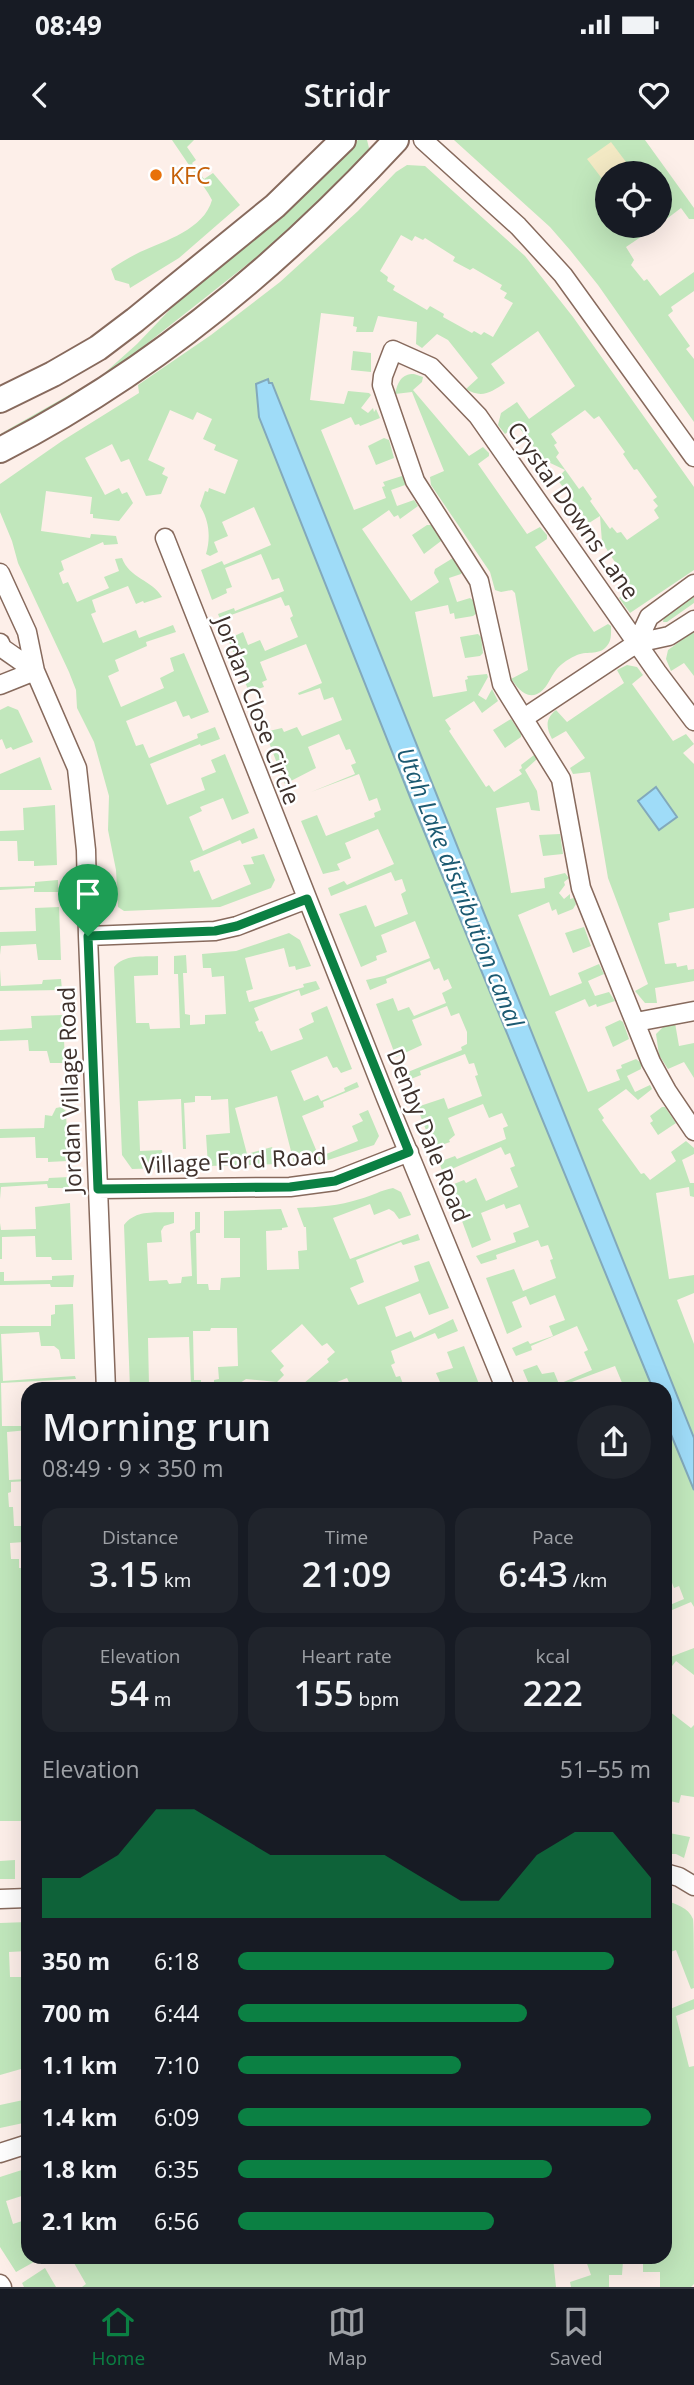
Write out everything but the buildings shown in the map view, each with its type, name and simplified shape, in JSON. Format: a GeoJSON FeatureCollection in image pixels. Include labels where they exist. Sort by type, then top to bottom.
{"type":"FeatureCollection","features":[{"type":"Feature","properties":{"kind":"main road"},"geometry":{"type":"LineString","coordinates":[[0,400],[98,348],[135,320],[275,206],[343,140]]}},
{"type":"Feature","properties":{"kind":"main road"},"geometry":{"type":"LineString","coordinates":[[0,450],[97,395],[209,313],[317,220],[396,140]]}},
{"type":"Feature","properties":{"kind":"street"},"geometry":{"type":"LineString","coordinates":[[423,140],[518,226],[563,275],[694,457]]}},
{"type":"Feature","properties":{"kind":"street","name":"Crystal Downs Lane"},"geometry":{"type":"LineString","coordinates":[[524,718],[502,684],[479,581],[415,481],[408,463],[382,385],[393,350],[430,367],[478,416],[636,643],[694,721]]}},
{"type":"Feature","properties":{"kind":"street","name":"Jordan Close Circle"},"geometry":{"type":"LineString","coordinates":[[165,537],[307,899]]}},
{"type":"Feature","properties":{"kind":"street","name":"Jordan Village Road"},"geometry":{"type":"LineString","coordinates":[[0,573],[27,632],[35,671],[77,768],[86,850],[106,1382]]}},
{"type":"Feature","properties":{"kind":"street"},"geometry":{"type":"LineString","coordinates":[[636,643],[649,617],[694,584]]}},
{"type":"Feature","properties":{"kind":"street"},"geometry":{"type":"LineString","coordinates":[[694,620],[669,636],[636,643],[524,718],[561,779],[581,888],[636,1022],[662,1082],[694,1130]]}},
{"type":"Feature","properties":{"kind":"street"},"geometry":{"type":"LineString","coordinates":[[0,643],[2,648],[35,671]]}},
{"type":"Feature","properties":{"kind":"street"},"geometry":{"type":"LineString","coordinates":[[0,685],[35,671]]}},
{"type":"Feature","properties":{"kind":"street"},"geometry":{"type":"LineString","coordinates":[[88,936],[215,931],[237,926],[307,899]]}},
{"type":"Feature","properties":{"kind":"street","name":"Denby Dale Road"},"geometry":{"type":"LineString","coordinates":[[307,899],[503,1382]]}},
{"type":"Feature","properties":{"kind":"street"},"geometry":{"type":"LineString","coordinates":[[636,1022],[694,1011]]}},
{"type":"Feature","properties":{"kind":"street","name":"Village Ford Road"},"geometry":{"type":"LineString","coordinates":[[98,1189],[290,1187],[335,1181],[409,1152]]}},
{"type":"Feature","properties":{"kind":"street"},"geometry":{"type":"LineString","coordinates":[[672,1875],[694,1886]]}},
{"type":"Feature","properties":{"kind":"street"},"geometry":{"type":"LineString","coordinates":[[0,1899],[21,1898]]}},
{"type":"Feature","properties":{"kind":"street"},"geometry":{"type":"LineString","coordinates":[[0,2153],[21,2146]]}},
{"type":"Feature","properties":{"kind":"green space"},"geometry":{"type":"Polygon","coordinates":[[[172,140],[194,140],[187,147],[196,160],[192,163],[204,179],[213,173],[240,205],[179,258],[130,288],[129,284],[115,280],[111,269],[182,233],[201,219],[212,200],[172,140]]]}},
{"type":"Feature","properties":{"kind":"green space"},"geometry":{"type":"Polygon","coordinates":[[[358,140],[367,140],[367,156],[277,241],[106,376],[53,409],[0,434],[99,378],[137,344],[182,297],[290,207],[358,140]]]}},
{"type":"Feature","properties":{"kind":"green space"},"geometry":{"type":"Polygon","coordinates":[[[454,140],[645,140],[660,161],[595,161],[595,238],[639,238],[626,247],[634,260],[631,265],[644,281],[647,279],[660,296],[694,272],[694,291],[671,307],[673,311],[668,315],[690,346],[686,349],[694,359],[694,422],[598,285],[550,227],[454,140]]]}},
{"type":"Feature","properties":{"kind":"green space"},"geometry":{"type":"Polygon","coordinates":[[[407,165],[425,166],[525,256],[573,317],[694,487],[694,570],[630,613],[619,598],[631,587],[602,542],[600,516],[589,523],[557,479],[565,470],[544,460],[517,425],[505,434],[498,425],[501,413],[517,402],[529,419],[575,386],[538,331],[491,364],[505,383],[491,391],[477,394],[466,389],[478,378],[448,340],[437,334],[422,348],[416,344],[417,322],[378,316],[373,332],[356,332],[357,327],[353,326],[354,317],[321,313],[310,400],[344,404],[348,391],[369,393],[371,395],[361,408],[368,413],[373,408],[374,412],[376,409],[380,418],[360,426],[355,425],[351,417],[321,430],[354,510],[386,498],[383,482],[402,476],[405,485],[391,490],[397,506],[414,500],[418,506],[400,519],[398,515],[394,517],[389,510],[362,529],[411,601],[439,582],[434,573],[435,569],[453,558],[463,570],[461,574],[449,578],[457,602],[470,598],[474,601],[477,613],[473,616],[455,619],[454,613],[450,614],[448,605],[415,612],[433,697],[467,691],[467,676],[487,674],[488,677],[478,695],[486,700],[492,689],[498,701],[482,713],[474,701],[445,720],[451,729],[449,731],[486,787],[489,785],[494,792],[522,774],[519,770],[521,765],[534,755],[537,759],[525,770],[537,791],[540,811],[531,810],[529,802],[496,808],[511,893],[545,888],[544,878],[565,873],[569,878],[559,893],[564,899],[570,894],[570,899],[574,898],[576,904],[573,909],[558,915],[556,909],[552,911],[549,902],[518,915],[550,996],[582,983],[578,973],[599,964],[604,974],[588,981],[595,996],[609,992],[615,1001],[589,1007],[585,999],[555,1012],[588,1092],[620,1080],[616,1070],[636,1059],[641,1063],[641,1069],[627,1076],[635,1092],[650,1085],[652,1089],[638,1100],[626,1089],[598,1109],[604,1118],[602,1120],[641,1174],[644,1173],[650,1180],[676,1161],[671,1152],[686,1141],[694,1148],[694,1154],[682,1160],[690,1183],[694,1183],[694,1197],[690,1196],[689,1187],[656,1193],[669,1279],[694,1275],[694,1293],[677,1300],[694,1344],[694,1607],[691,1602],[672,1610],[672,1604],[684,1599],[679,1586],[674,1588],[672,1583],[672,1382],[622,1382],[615,1366],[572,1382],[564,1382],[592,1370],[584,1352],[588,1350],[577,1326],[531,1346],[532,1350],[516,1356],[512,1348],[528,1341],[530,1344],[553,1336],[549,1326],[565,1320],[555,1295],[530,1305],[526,1296],[512,1302],[522,1327],[507,1334],[486,1278],[514,1269],[523,1291],[556,1278],[548,1245],[541,1247],[538,1240],[496,1255],[497,1259],[481,1264],[476,1256],[516,1242],[513,1233],[529,1227],[520,1204],[506,1209],[504,1204],[481,1213],[491,1240],[472,1248],[449,1186],[476,1178],[486,1201],[518,1187],[510,1168],[515,1166],[510,1153],[505,1155],[501,1147],[443,1173],[439,1162],[455,1156],[457,1159],[506,1139],[503,1128],[508,1126],[502,1113],[489,1118],[483,1104],[448,1118],[455,1135],[450,1142],[433,1148],[417,1107],[444,1098],[448,1109],[482,1096],[474,1063],[469,1064],[465,1054],[420,1071],[421,1075],[406,1081],[403,1074],[462,1050],[461,1047],[467,1044],[467,1032],[459,1013],[451,1016],[447,1006],[412,1020],[422,1045],[396,1057],[376,1004],[393,998],[398,1011],[409,1007],[414,1016],[446,1003],[442,993],[452,988],[448,979],[444,981],[439,968],[434,970],[430,961],[386,979],[387,983],[370,990],[366,980],[430,958],[415,921],[381,935],[387,952],[361,967],[339,914],[366,905],[375,927],[408,914],[401,894],[406,891],[402,879],[395,881],[391,872],[331,896],[328,888],[344,881],[347,885],[394,864],[378,829],[345,843],[351,858],[337,864],[340,870],[323,874],[301,821],[317,815],[326,836],[375,817],[374,813],[381,810],[377,798],[369,801],[359,774],[311,792],[355,774],[351,765],[356,763],[339,734],[308,747],[316,768],[285,784],[265,732],[282,728],[284,732],[297,727],[302,736],[342,720],[333,697],[324,700],[320,688],[299,695],[298,693],[322,683],[306,644],[260,662],[267,680],[262,682],[264,687],[249,692],[228,639],[243,632],[248,645],[260,640],[265,651],[298,637],[290,618],[293,616],[289,605],[285,606],[281,597],[220,619],[218,614],[234,608],[235,611],[284,591],[279,578],[272,580],[261,554],[225,568],[232,587],[226,589],[227,593],[212,600],[201,570],[222,561],[224,565],[271,545],[254,507],[222,522],[228,536],[214,542],[218,552],[210,556],[206,554],[208,529],[200,506],[205,491],[208,492],[209,488],[225,494],[238,460],[214,450],[216,445],[203,439],[212,419],[197,412],[193,420],[170,410],[148,460],[165,468],[162,474],[168,477],[161,494],[146,496],[129,459],[121,462],[112,444],[85,458],[105,495],[119,488],[122,494],[127,492],[133,503],[119,521],[93,518],[93,514],[90,514],[92,497],[46,491],[41,531],[90,538],[91,534],[116,536],[118,544],[104,545],[103,542],[61,561],[64,570],[59,573],[63,584],[68,582],[77,602],[109,588],[104,577],[119,571],[115,559],[122,558],[135,575],[158,591],[162,597],[136,604],[128,586],[92,600],[96,612],[91,614],[103,643],[136,630],[139,638],[173,625],[176,632],[146,642],[147,646],[115,660],[119,671],[108,676],[121,707],[164,688],[160,678],[174,671],[170,658],[184,653],[209,712],[191,719],[189,715],[183,717],[176,701],[126,721],[136,746],[143,744],[149,758],[198,738],[197,734],[215,727],[220,739],[150,764],[167,805],[205,790],[201,778],[216,772],[211,760],[225,754],[249,813],[232,820],[223,798],[200,807],[202,811],[189,817],[203,851],[254,828],[258,838],[242,844],[240,840],[190,861],[194,872],[199,870],[212,900],[251,884],[243,865],[254,864],[251,857],[264,854],[275,880],[271,888],[220,907],[124,911],[118,907],[116,870],[108,830],[109,796],[94,742],[77,708],[76,690],[69,672],[18,563],[0,512],[0,484],[139,393],[138,385],[211,335],[280,282],[358,211],[396,172],[407,165]],[[401,235],[380,271],[388,277],[387,281],[395,286],[393,290],[427,310],[430,306],[444,314],[443,317],[472,333],[474,331],[481,335],[484,332],[493,337],[513,303],[504,298],[507,293],[500,289],[502,285],[473,268],[470,270],[453,261],[455,257],[425,238],[423,240],[415,236],[412,241],[401,235]],[[585,410],[551,434],[557,443],[554,445],[559,453],[556,457],[579,489],[583,486],[610,529],[612,527],[617,533],[621,532],[627,540],[659,518],[654,510],[658,506],[653,500],[657,497],[637,469],[634,470],[623,454],[625,452],[599,416],[594,419],[585,410]]]}},
{"type":"Feature","properties":{"kind":"green space"},"geometry":{"type":"Polygon","coordinates":[[[672,177],[694,208],[694,219],[689,219],[681,208],[672,215],[672,177]]]}},
{"type":"Feature","properties":{"kind":"green space"},"geometry":{"type":"Polygon","coordinates":[[[353,351],[371,353],[371,372],[351,370],[353,351]]]}},
{"type":"Feature","properties":{"kind":"green space"},"geometry":{"type":"Polygon","coordinates":[[[406,375],[423,377],[422,382],[413,390],[469,456],[483,447],[489,453],[489,456],[478,464],[527,534],[540,527],[547,535],[547,539],[535,547],[594,632],[608,624],[611,626],[610,640],[603,650],[579,654],[566,661],[537,694],[525,694],[511,679],[528,670],[515,593],[512,590],[495,590],[490,572],[431,485],[430,477],[444,471],[412,392],[395,394],[401,380],[406,375]]]}},
{"type":"Feature","properties":{"kind":"green space"},"geometry":{"type":"Polygon","coordinates":[[[384,438],[389,440],[394,458],[376,465],[368,446],[384,438]]]}},
{"type":"Feature","properties":{"kind":"green space"},"geometry":{"type":"Polygon","coordinates":[[[431,525],[441,537],[441,541],[424,554],[412,535],[431,525]]]}},
{"type":"Feature","properties":{"kind":"green space"},"geometry":{"type":"Polygon","coordinates":[[[694,596],[694,603],[663,622],[664,617],[694,596]]]}},
{"type":"Feature","properties":{"kind":"green space"},"geometry":{"type":"Polygon","coordinates":[[[694,631],[694,676],[684,663],[671,671],[666,659],[668,650],[694,631]]]}},
{"type":"Feature","properties":{"kind":"green space"},"geometry":{"type":"Polygon","coordinates":[[[478,634],[481,637],[483,653],[465,658],[460,637],[478,634]]]}},
{"type":"Feature","properties":{"kind":"green space"},"geometry":{"type":"Polygon","coordinates":[[[627,665],[637,667],[643,675],[632,684],[673,741],[686,734],[694,744],[683,753],[694,764],[694,908],[669,913],[670,920],[658,923],[665,964],[676,963],[677,967],[687,965],[688,970],[694,969],[694,981],[655,988],[657,1003],[645,1003],[635,991],[648,984],[608,878],[590,772],[573,774],[570,768],[585,758],[566,731],[552,739],[548,727],[548,720],[556,710],[567,722],[624,683],[617,670],[627,665]]]}},
{"type":"Feature","properties":{"kind":"green space"},"geometry":{"type":"Polygon","coordinates":[[[8,706],[18,710],[33,742],[13,750],[11,747],[6,749],[2,739],[0,740],[0,710],[8,706]]]}},
{"type":"Feature","properties":{"kind":"green space"},"geometry":{"type":"Polygon","coordinates":[[[511,719],[521,737],[505,748],[493,730],[511,719]]]}},
{"type":"Feature","properties":{"kind":"green space"},"geometry":{"type":"Polygon","coordinates":[[[40,757],[52,790],[0,790],[0,774],[40,757]]]}},
{"type":"Feature","properties":{"kind":"green space"},"geometry":{"type":"Polygon","coordinates":[[[55,805],[57,865],[34,866],[34,861],[18,861],[17,841],[0,841],[0,831],[24,830],[23,808],[55,805]]]}},
{"type":"Feature","properties":{"kind":"green space"},"geometry":{"type":"Polygon","coordinates":[[[560,834],[563,854],[543,856],[539,835],[560,834]]]}},
{"type":"Feature","properties":{"kind":"green space"},"geometry":{"type":"Polygon","coordinates":[[[58,880],[58,892],[34,892],[34,888],[0,890],[0,887],[35,886],[35,882],[58,880]]]}},
{"type":"Feature","properties":{"kind":"green space"},"geometry":{"type":"Polygon","coordinates":[[[59,907],[61,960],[38,960],[36,944],[1,946],[0,955],[0,932],[36,931],[35,908],[59,907]]]}},
{"type":"Feature","properties":{"kind":"green space"},"geometry":{"type":"Polygon","coordinates":[[[584,927],[591,946],[573,953],[565,933],[584,927]]]}},
{"type":"Feature","properties":{"kind":"green space"},"geometry":{"type":"Polygon","coordinates":[[[289,933],[300,940],[311,966],[296,970],[295,966],[289,967],[284,948],[245,958],[253,989],[246,991],[249,1002],[301,988],[304,987],[303,984],[316,981],[320,989],[301,996],[299,990],[254,1008],[259,1020],[255,1022],[259,1032],[262,1031],[271,1051],[303,1039],[299,1029],[314,1022],[311,1013],[327,1006],[352,1069],[341,1073],[337,1067],[333,1068],[327,1056],[291,1071],[304,1101],[318,1095],[321,1101],[345,1091],[344,1088],[357,1082],[359,1087],[323,1102],[324,1107],[302,1116],[319,1157],[358,1141],[352,1126],[363,1121],[359,1114],[368,1110],[379,1136],[374,1145],[322,1162],[294,1163],[277,1096],[235,1108],[247,1154],[272,1147],[279,1164],[208,1166],[206,1135],[230,1133],[228,1099],[211,1100],[211,1096],[195,1096],[195,1102],[184,1103],[186,1149],[183,1149],[181,1099],[138,1101],[140,1151],[162,1150],[164,1168],[132,1169],[122,1155],[114,967],[129,958],[158,956],[158,975],[134,976],[136,1023],[149,1023],[150,1029],[180,1028],[178,974],[174,974],[174,956],[186,955],[187,973],[183,973],[185,1014],[190,1015],[190,1025],[205,1024],[205,1015],[226,1014],[224,976],[212,977],[211,968],[203,968],[202,954],[236,951],[289,933]]]}},
{"type":"Feature","properties":{"kind":"green space"},"geometry":{"type":"Polygon","coordinates":[[[0,969],[1,986],[42,984],[43,980],[61,979],[62,990],[0,991],[0,969]]]}},
{"type":"Feature","properties":{"kind":"green space"},"geometry":{"type":"Polygon","coordinates":[[[63,1015],[65,1063],[50,1063],[47,1051],[29,1051],[28,1040],[0,1041],[0,1030],[32,1028],[31,1016],[63,1015]]]}},
{"type":"Feature","properties":{"kind":"green space"},"geometry":{"type":"Polygon","coordinates":[[[620,1020],[629,1039],[613,1047],[605,1027],[620,1020]]]}},
{"type":"Feature","properties":{"kind":"green space"},"geometry":{"type":"Polygon","coordinates":[[[675,1023],[679,1046],[694,1043],[694,1078],[684,1062],[668,1069],[659,1055],[656,1034],[665,1025],[675,1023]]]}},
{"type":"Feature","properties":{"kind":"green space"},"geometry":{"type":"Polygon","coordinates":[[[61,1107],[66,1111],[68,1161],[48,1162],[48,1158],[36,1158],[35,1137],[0,1138],[0,1129],[44,1128],[45,1115],[52,1116],[56,1108],[61,1107]]]}},
{"type":"Feature","properties":{"kind":"green space"},"geometry":{"type":"Polygon","coordinates":[[[665,1107],[676,1123],[658,1135],[650,1123],[653,1121],[650,1116],[665,1107]]]}},
{"type":"Feature","properties":{"kind":"green space"},"geometry":{"type":"Polygon","coordinates":[[[69,1177],[69,1188],[48,1188],[47,1184],[1,1187],[0,1199],[0,1183],[48,1181],[49,1178],[69,1177]]]}},
{"type":"Feature","properties":{"kind":"green space"},"geometry":{"type":"Polygon","coordinates":[[[393,1188],[401,1192],[411,1215],[399,1219],[389,1209],[374,1215],[370,1204],[333,1218],[350,1259],[418,1234],[420,1240],[403,1245],[401,1242],[356,1260],[364,1282],[350,1288],[358,1305],[419,1281],[414,1266],[429,1261],[449,1308],[429,1315],[420,1293],[385,1307],[396,1337],[411,1331],[414,1338],[453,1319],[458,1331],[438,1339],[435,1333],[391,1351],[395,1363],[391,1365],[396,1377],[400,1376],[402,1382],[349,1382],[347,1378],[337,1382],[305,1382],[329,1362],[327,1359],[335,1352],[327,1343],[322,1346],[302,1324],[271,1351],[284,1366],[280,1370],[284,1375],[277,1382],[246,1379],[242,1382],[214,1382],[219,1379],[218,1367],[238,1366],[237,1328],[211,1328],[210,1331],[193,1331],[194,1380],[201,1382],[191,1382],[189,1337],[148,1338],[149,1382],[130,1382],[124,1225],[134,1216],[174,1212],[174,1223],[164,1226],[161,1231],[162,1242],[147,1243],[149,1281],[167,1280],[169,1284],[181,1283],[182,1277],[192,1276],[190,1232],[195,1229],[195,1212],[200,1212],[200,1233],[196,1233],[197,1284],[208,1284],[209,1290],[220,1290],[221,1278],[240,1277],[240,1238],[224,1238],[224,1211],[281,1209],[288,1227],[266,1231],[267,1270],[299,1269],[298,1251],[307,1250],[306,1227],[297,1208],[344,1203],[393,1188]]]}},
{"type":"Feature","properties":{"kind":"green space"},"geometry":{"type":"Polygon","coordinates":[[[70,1203],[72,1260],[36,1257],[35,1236],[2,1237],[0,1259],[0,1223],[1,1230],[36,1229],[35,1207],[70,1203]]]}},
{"type":"Feature","properties":{"kind":"green space"},"geometry":{"type":"Polygon","coordinates":[[[0,1272],[4,1272],[4,1281],[52,1280],[52,1276],[74,1275],[73,1287],[51,1287],[50,1284],[0,1285],[0,1272]]]}},
{"type":"Feature","properties":{"kind":"green space"},"geometry":{"type":"Polygon","coordinates":[[[73,1304],[75,1359],[61,1359],[59,1350],[54,1346],[41,1346],[39,1332],[1,1334],[3,1381],[75,1376],[76,1379],[1,1383],[2,1426],[21,1426],[21,1431],[7,1432],[9,1480],[21,1479],[11,1482],[11,1492],[8,1493],[9,1507],[13,1507],[14,1526],[21,1526],[21,1542],[10,1543],[11,1559],[19,1559],[21,1568],[21,1821],[0,1821],[0,1326],[51,1326],[55,1305],[73,1304]]]}},
{"type":"Feature","properties":{"kind":"green space"},"geometry":{"type":"Polygon","coordinates":[[[464,1346],[478,1382],[440,1382],[436,1373],[453,1368],[447,1352],[464,1346]]]}},
{"type":"Feature","properties":{"kind":"green space"},"geometry":{"type":"Polygon","coordinates":[[[537,1365],[542,1374],[554,1372],[558,1382],[528,1382],[523,1370],[537,1365]]]}},
{"type":"Feature","properties":{"kind":"green space"},"geometry":{"type":"Polygon","coordinates":[[[694,1648],[694,1675],[676,1661],[672,1666],[672,1656],[694,1648]]]}},
{"type":"Feature","properties":{"kind":"green space"},"geometry":{"type":"Polygon","coordinates":[[[672,1713],[691,1728],[694,1725],[694,1797],[681,1795],[679,1803],[672,1802],[672,1713]]]}},
{"type":"Feature","properties":{"kind":"green space"},"geometry":{"type":"Polygon","coordinates":[[[672,1834],[690,1837],[684,1858],[672,1854],[672,1834]]]}},
{"type":"Feature","properties":{"kind":"green space"},"geometry":{"type":"Polygon","coordinates":[[[15,1860],[15,1879],[0,1879],[0,1861],[15,1860]]]}},
{"type":"Feature","properties":{"kind":"green space"},"geometry":{"type":"Polygon","coordinates":[[[672,1903],[685,1909],[693,1919],[694,1988],[691,1989],[676,1950],[672,1951],[672,1903]]]}},
{"type":"Feature","properties":{"kind":"green space"},"geometry":{"type":"Polygon","coordinates":[[[21,1922],[21,1951],[9,1952],[10,1977],[21,1977],[21,2069],[0,2075],[0,1923],[21,1922]]]}},
{"type":"Feature","properties":{"kind":"green space"},"geometry":{"type":"Polygon","coordinates":[[[694,1999],[694,2009],[676,2016],[689,2067],[694,2066],[694,2284],[691,2287],[660,2287],[660,2272],[643,2272],[643,2264],[672,2264],[672,2008],[694,1999]]]}},
{"type":"Feature","properties":{"kind":"green space"},"geometry":{"type":"Polygon","coordinates":[[[21,2100],[21,2124],[0,2128],[0,2105],[21,2100]]]}},
{"type":"Feature","properties":{"kind":"green space"},"geometry":{"type":"Polygon","coordinates":[[[21,2170],[21,2196],[6,2201],[13,2224],[21,2221],[21,2264],[30,2264],[16,2272],[0,2247],[0,2177],[21,2170]]]}},
{"type":"Feature","properties":{"kind":"green space"},"geometry":{"type":"Polygon","coordinates":[[[75,2264],[554,2264],[556,2287],[82,2287],[86,2284],[75,2264]]]}},
{"type":"Feature","properties":{"kind":"green space"},"geometry":{"type":"Polygon","coordinates":[[[587,2264],[623,2264],[622,2275],[609,2275],[609,2287],[571,2287],[570,2282],[591,2275],[587,2264]]]}},
{"type":"Feature","properties":{"kind":"green space"},"geometry":{"type":"Polygon","coordinates":[[[45,2268],[56,2287],[24,2287],[22,2283],[45,2268]]]}},
{"type":"Feature","properties":{"kind":"sand"},"geometry":{"type":"Polygon","coordinates":[[[611,142],[625,161],[595,161],[595,170],[587,159],[611,142]]]}},
{"type":"Feature","properties":{"kind":"water","name":"Utah Lake distribution canal"},"geometry":{"type":"Polygon","coordinates":[[[268,379],[269,383],[272,383],[672,1382],[650,1382],[412,802],[259,417],[256,384],[268,379]]]}},
{"type":"Feature","properties":{"kind":"water"},"geometry":{"type":"Polygon","coordinates":[[[656,787],[677,817],[659,830],[638,801],[656,787]]]}},
{"type":"Feature","properties":{"kind":"water"},"geometry":{"type":"Polygon","coordinates":[[[672,1383],[694,1438],[694,1490],[672,1437],[672,1383]]]}},
{"type":"Feature","properties":{"kind":"place","name":"KFC"},"geometry":{"type":"Point","coordinates":[156,175]}},
{"type":"Feature","properties":{"kind":"route"},"geometry":{"type":"LineString","coordinates":[[307,899],[409,1152],[335,1181],[290,1187],[98,1189],[88,936],[215,931],[237,926],[307,899]]}}]}
